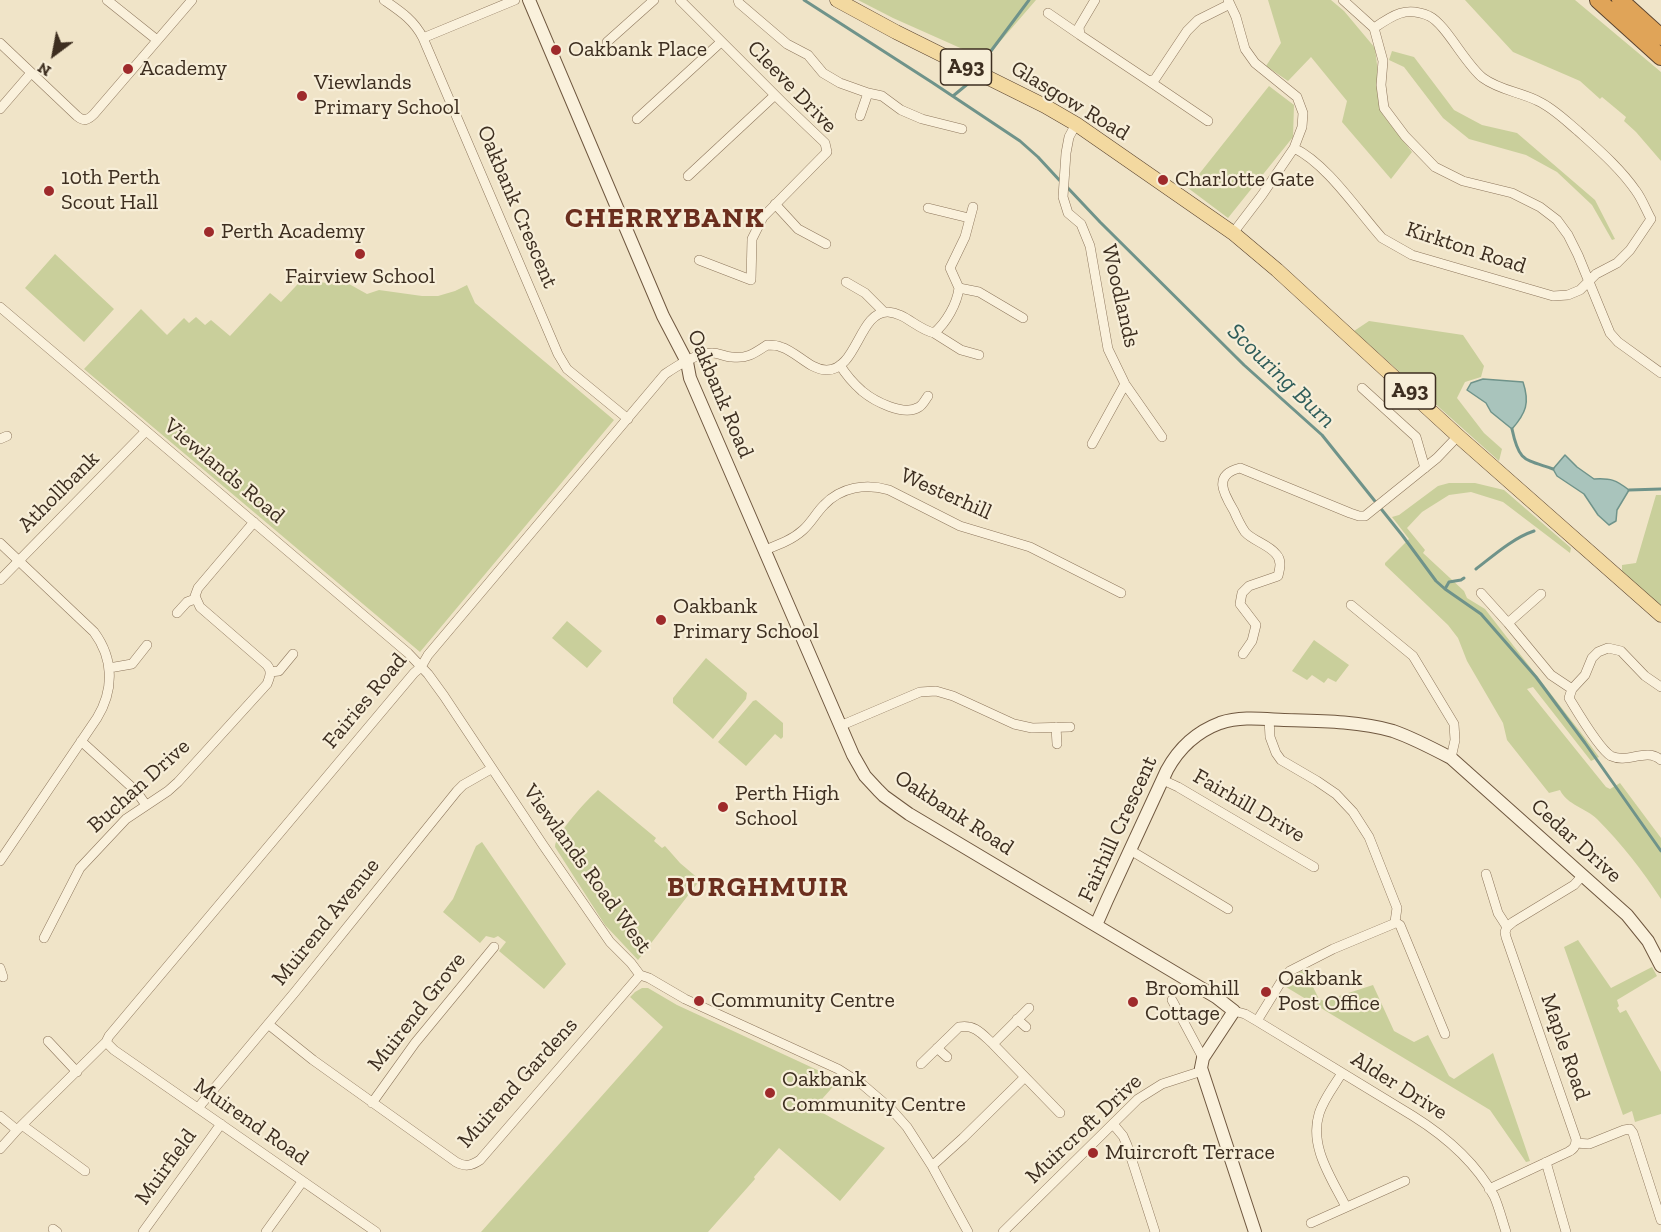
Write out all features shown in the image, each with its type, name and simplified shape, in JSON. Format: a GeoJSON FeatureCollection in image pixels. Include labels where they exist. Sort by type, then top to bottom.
{"type":"FeatureCollection","features":[{"type":"Feature","properties":{"kind":"highway"},"geometry":{"type":"LineString","coordinates":[[1598,0],[1661,57]]}},
{"type":"Feature","properties":{"kind":"highway"},"geometry":{"type":"LineString","coordinates":[[1620,0],[1661,37]]}},
{"type":"Feature","properties":{"kind":"main road","name":"Glasgow Road"},"geometry":{"type":"LineString","coordinates":[[837,0],[1076,124],[1233,232]]}},
{"type":"Feature","properties":{"kind":"main road","name":"A93"},"geometry":{"type":"LineString","coordinates":[[1233,232],[1458,436],[1661,615]]}},
{"type":"Feature","properties":{"kind":"street"},"geometry":{"type":"LineString","coordinates":[[107,0],[157,40]]}},
{"type":"Feature","properties":{"kind":"street"},"geometry":{"type":"LineString","coordinates":[[0,43],[81,120],[86,120],[94,114],[192,0]]}},
{"type":"Feature","properties":{"kind":"street","name":"Oakbank Crescent"},"geometry":{"type":"LineString","coordinates":[[384,0],[412,21],[423,38],[558,354],[567,369],[628,419]]}},
{"type":"Feature","properties":{"kind":"street"},"geometry":{"type":"LineString","coordinates":[[423,38],[515,0]]}},
{"type":"Feature","properties":{"kind":"street","name":"Oakbank Road"},"geometry":{"type":"LineString","coordinates":[[529,0],[663,316],[687,362],[690,378],[840,726],[862,770],[884,796],[909,814],[1216,997],[1234,1011]]}},
{"type":"Feature","properties":{"kind":"street"},"geometry":{"type":"LineString","coordinates":[[607,42],[654,0]]}},
{"type":"Feature","properties":{"kind":"street","name":"Cleeve Drive"},"geometry":{"type":"LineString","coordinates":[[680,0],[827,147],[826,152],[763,217],[752,238],[751,280],[699,260]]}},
{"type":"Feature","properties":{"kind":"street"},"geometry":{"type":"LineString","coordinates":[[738,0],[788,44],[808,55],[823,73],[840,83],[882,96],[901,110],[922,119],[962,129]]}},
{"type":"Feature","properties":{"kind":"street"},"geometry":{"type":"LineString","coordinates":[[1080,35],[1079,27],[1095,0]]}},
{"type":"Feature","properties":{"kind":"street"},"geometry":{"type":"LineString","coordinates":[[1343,0],[1374,28],[1383,61],[1381,85],[1384,108],[1405,136],[1435,167],[1463,181],[1512,192],[1540,207],[1557,220],[1578,255],[1610,333],[1618,342],[1661,373]]}},
{"type":"Feature","properties":{"kind":"street"},"geometry":{"type":"LineString","coordinates":[[1149,81],[1155,79],[1187,31],[1198,20],[1229,2],[1245,49],[1255,63],[1296,97],[1303,113],[1302,127],[1294,148],[1233,232]]}},
{"type":"Feature","properties":{"kind":"street","name":"Kirkton Road"},"geometry":{"type":"LineString","coordinates":[[1294,148],[1319,165],[1382,238],[1412,255],[1552,296],[1568,295],[1580,290],[1596,274],[1617,263],[1630,250],[1651,219],[1636,192],[1609,159],[1554,110],[1537,100],[1493,85],[1481,76],[1432,17],[1404,11],[1374,28]]}},
{"type":"Feature","properties":{"kind":"street"},"geometry":{"type":"LineString","coordinates":[[1048,13],[1208,121]]}},
{"type":"Feature","properties":{"kind":"street"},"geometry":{"type":"LineString","coordinates":[[637,119],[721,42]]}},
{"type":"Feature","properties":{"kind":"street"},"geometry":{"type":"LineString","coordinates":[[0,109],[31,72]]}},
{"type":"Feature","properties":{"kind":"street"},"geometry":{"type":"LineString","coordinates":[[860,117],[868,93]]}},
{"type":"Feature","properties":{"kind":"street"},"geometry":{"type":"LineString","coordinates":[[688,176],[775,95]]}},
{"type":"Feature","properties":{"kind":"street","name":"Woodlands"},"geometry":{"type":"LineString","coordinates":[[1076,124],[1069,137],[1063,197],[1068,213],[1081,224],[1090,246],[1108,349],[1125,384],[1162,436]]}},
{"type":"Feature","properties":{"kind":"street"},"geometry":{"type":"LineString","coordinates":[[775,204],[798,229],[826,244]]}},
{"type":"Feature","properties":{"kind":"street"},"geometry":{"type":"LineString","coordinates":[[934,333],[941,327],[958,297],[959,288],[950,268],[965,237],[973,207]]}},
{"type":"Feature","properties":{"kind":"street"},"geometry":{"type":"LineString","coordinates":[[928,208],[969,218]]}},
{"type":"Feature","properties":{"kind":"street"},"geometry":{"type":"LineString","coordinates":[[846,282],[865,294],[884,312]]}},
{"type":"Feature","properties":{"kind":"street"},"geometry":{"type":"LineString","coordinates":[[959,288],[979,292],[1023,318]]}},
{"type":"Feature","properties":{"kind":"street","name":"Viewlands Road"},"geometry":{"type":"LineString","coordinates":[[0,307],[408,652],[421,667]]}},
{"type":"Feature","properties":{"kind":"street"},"geometry":{"type":"LineString","coordinates":[[928,396],[922,405],[912,410],[903,410],[876,400],[849,379],[840,365],[873,318],[884,312],[896,313],[961,350],[979,355]]}},
{"type":"Feature","properties":{"kind":"street","name":"Fairies Road"},"geometry":{"type":"LineString","coordinates":[[0,1149],[106,1042],[665,374],[700,354],[713,353],[731,357],[748,357],[767,345],[782,347],[817,368],[828,370],[840,365]]}},
{"type":"Feature","properties":{"kind":"street"},"geometry":{"type":"LineString","coordinates":[[1092,444],[1125,384]]}},
{"type":"Feature","properties":{"kind":"street"},"geometry":{"type":"LineString","coordinates":[[1362,388],[1416,437],[1425,468]]}},
{"type":"Feature","properties":{"kind":"street","name":"Athollbank"},"geometry":{"type":"LineString","coordinates":[[0,580],[146,431]]}},
{"type":"Feature","properties":{"kind":"street"},"geometry":{"type":"LineString","coordinates":[[1242,654],[1252,641],[1256,625],[1240,604],[1242,593],[1249,586],[1278,576],[1280,562],[1276,554],[1245,532],[1225,494],[1222,484],[1224,477],[1231,470],[1240,468],[1359,516],[1367,514],[1425,468],[1458,436]]}},
{"type":"Feature","properties":{"kind":"street","name":"Westerhill"},"geometry":{"type":"LineString","coordinates":[[765,550],[791,539],[803,530],[823,505],[839,493],[865,485],[879,486],[966,529],[1030,547],[1121,592]]}},
{"type":"Feature","properties":{"kind":"street"},"geometry":{"type":"LineString","coordinates":[[254,522],[197,589],[195,599],[200,607],[267,665],[270,672]]}},
{"type":"Feature","properties":{"kind":"street"},"geometry":{"type":"LineString","coordinates":[[0,543],[94,632],[104,649],[110,682],[102,709],[0,861]]}},
{"type":"Feature","properties":{"kind":"street"},"geometry":{"type":"LineString","coordinates":[[1482,593],[1551,675],[1572,689]]}},
{"type":"Feature","properties":{"kind":"street"},"geometry":{"type":"LineString","coordinates":[[1508,622],[1541,594]]}},
{"type":"Feature","properties":{"kind":"street"},"geometry":{"type":"LineString","coordinates":[[177,613],[187,602],[195,599]]}},
{"type":"Feature","properties":{"kind":"street"},"geometry":{"type":"LineString","coordinates":[[1351,605],[1413,656],[1454,724],[1455,740],[1450,758]]}},
{"type":"Feature","properties":{"kind":"street"},"geometry":{"type":"LineString","coordinates":[[109,668],[132,664],[147,645]]}},
{"type":"Feature","properties":{"kind":"street"},"geometry":{"type":"LineString","coordinates":[[1661,687],[1645,676],[1622,651],[1608,648],[1598,652],[1592,658],[1586,675],[1572,689],[1569,698],[1602,747],[1610,755],[1622,759],[1650,754],[1661,760]]}},
{"type":"Feature","properties":{"kind":"street","name":"Buchan Drive"},"geometry":{"type":"LineString","coordinates":[[44,938],[80,868],[126,819],[168,791],[182,777],[267,684],[270,672],[279,671],[293,654]]}},
{"type":"Feature","properties":{"kind":"street","name":"Viewlands Road West"},"geometry":{"type":"LineString","coordinates":[[421,667],[444,696],[491,769],[610,942],[640,975],[674,994],[838,1069],[877,1095],[907,1127],[932,1166],[968,1232]]}},
{"type":"Feature","properties":{"kind":"street"},"geometry":{"type":"LineString","coordinates":[[840,726],[913,694],[928,691],[953,696],[1024,727],[1071,727]]}},
{"type":"Feature","properties":{"kind":"street"},"geometry":{"type":"LineString","coordinates":[[1257,1021],[1290,971],[1333,949],[1393,924],[1397,908],[1370,837],[1353,812],[1336,794],[1281,760],[1270,738],[1269,719]]}},
{"type":"Feature","properties":{"kind":"street","name":"Fairhill Crescent"},"geometry":{"type":"LineString","coordinates":[[1096,925],[1175,756],[1187,742],[1201,732],[1232,720],[1313,721],[1375,727],[1424,744],[1450,758]]}},
{"type":"Feature","properties":{"kind":"street"},"geometry":{"type":"LineString","coordinates":[[1056,727],[1057,744]]}},
{"type":"Feature","properties":{"kind":"street"},"geometry":{"type":"LineString","coordinates":[[81,741],[136,791],[146,805]]}},
{"type":"Feature","properties":{"kind":"street","name":"Cedar Drive"},"geometry":{"type":"LineString","coordinates":[[1450,758],[1627,915],[1648,941],[1661,966]]}},
{"type":"Feature","properties":{"kind":"street","name":"Muirend Avenue"},"geometry":{"type":"LineString","coordinates":[[198,1108],[457,791],[491,769]]}},
{"type":"Feature","properties":{"kind":"street","name":"Fairhill Drive"},"geometry":{"type":"LineString","coordinates":[[1163,780],[1314,867]]}},
{"type":"Feature","properties":{"kind":"street"},"geometry":{"type":"LineString","coordinates":[[1130,850],[1228,909]]}},
{"type":"Feature","properties":{"kind":"street","name":"Maple Road"},"geometry":{"type":"LineString","coordinates":[[1486,874],[1498,913],[1508,927],[1505,932],[1506,937],[1576,1143]]}},
{"type":"Feature","properties":{"kind":"street"},"geometry":{"type":"LineString","coordinates":[[1508,927],[1574,885],[1583,875]]}},
{"type":"Feature","properties":{"kind":"street"},"geometry":{"type":"LineString","coordinates":[[1395,922],[1400,925],[1445,1034]]}},
{"type":"Feature","properties":{"kind":"street","name":"Muirend Grove"},"geometry":{"type":"LineString","coordinates":[[372,1103],[415,1043],[494,947]]}},
{"type":"Feature","properties":{"kind":"street","name":"Muirend Gardens"},"geometry":{"type":"LineString","coordinates":[[268,1024],[372,1103],[459,1164],[469,1165],[475,1164],[640,975]]}},
{"type":"Feature","properties":{"kind":"street"},"geometry":{"type":"LineString","coordinates":[[1172,1000],[1203,1058]]}},
{"type":"Feature","properties":{"kind":"street"},"geometry":{"type":"LineString","coordinates":[[993,1044],[1029,1008]]}},
{"type":"Feature","properties":{"kind":"street"},"geometry":{"type":"LineString","coordinates":[[1234,1011],[1203,1058],[1201,1068],[1256,1232]]}},
{"type":"Feature","properties":{"kind":"street","name":"Alder Drive"},"geometry":{"type":"LineString","coordinates":[[1234,1011],[1257,1021],[1437,1132],[1469,1162],[1489,1189],[1497,1204],[1506,1232]]}},
{"type":"Feature","properties":{"kind":"street"},"geometry":{"type":"LineString","coordinates":[[1017,1019],[1026,1028]]}},
{"type":"Feature","properties":{"kind":"street"},"geometry":{"type":"LineString","coordinates":[[921,1064],[954,1030],[963,1026],[976,1028],[1025,1077],[1054,1099],[1060,1113]]}},
{"type":"Feature","properties":{"kind":"street"},"geometry":{"type":"LineString","coordinates":[[48,1041],[77,1072]]}},
{"type":"Feature","properties":{"kind":"street","name":"Muirend Road"},"geometry":{"type":"LineString","coordinates":[[106,1042],[114,1050],[376,1232]]}},
{"type":"Feature","properties":{"kind":"street"},"geometry":{"type":"LineString","coordinates":[[937,1048],[947,1057]]}},
{"type":"Feature","properties":{"kind":"street","name":"Muircroft Drive"},"geometry":{"type":"LineString","coordinates":[[1004,1232],[1138,1100],[1162,1084],[1202,1071]]}},
{"type":"Feature","properties":{"kind":"street"},"geometry":{"type":"LineString","coordinates":[[1342,1073],[1319,1113],[1316,1140],[1346,1207]]}},
{"type":"Feature","properties":{"kind":"street"},"geometry":{"type":"LineString","coordinates":[[932,1166],[1025,1077]]}},
{"type":"Feature","properties":{"kind":"street"},"geometry":{"type":"LineString","coordinates":[[0,1116],[85,1171]]}},
{"type":"Feature","properties":{"kind":"street","name":"Muirfield"},"geometry":{"type":"LineString","coordinates":[[143,1232],[221,1124]]}},
{"type":"Feature","properties":{"kind":"street"},"geometry":{"type":"LineString","coordinates":[[1113,1124],[1127,1145],[1155,1232]]}},
{"type":"Feature","properties":{"kind":"street"},"geometry":{"type":"LineString","coordinates":[[1489,1189],[1571,1150],[1576,1143],[1589,1144],[1630,1129],[1661,1220]]}},
{"type":"Feature","properties":{"kind":"street"},"geometry":{"type":"LineString","coordinates":[[1545,1162],[1566,1232]]}},
{"type":"Feature","properties":{"kind":"street"},"geometry":{"type":"LineString","coordinates":[[266,1232],[302,1182]]}},
{"type":"Feature","properties":{"kind":"street"},"geometry":{"type":"LineString","coordinates":[[1311,1223],[1406,1182]]}},
{"type":"Feature","properties":{"kind":"green space"},"geometry":{"type":"Polygon","coordinates":[[[858,0],[1036,0],[985,59],[858,0]]]}},
{"type":"Feature","properties":{"kind":"green space"},"geometry":{"type":"Polygon","coordinates":[[[1268,0],[1331,0],[1344,11],[1375,48],[1383,115],[1412,152],[1391,179],[1342,122],[1347,101],[1311,57],[1288,81],[1266,66],[1281,43],[1268,0]]]}},
{"type":"Feature","properties":{"kind":"green space"},"geometry":{"type":"Polygon","coordinates":[[[1465,0],[1575,0],[1661,72],[1661,161],[1624,121],[1626,117],[1602,97],[1600,99],[1580,81],[1513,52],[1465,0]]]}},
{"type":"Feature","properties":{"kind":"green space"},"geometry":{"type":"Polygon","coordinates":[[[1392,51],[1414,57],[1454,110],[1482,125],[1517,133],[1595,200],[1615,239],[1612,240],[1592,205],[1557,172],[1526,155],[1469,139],[1443,118],[1404,67],[1389,60],[1392,51]]]}},
{"type":"Feature","properties":{"kind":"green space"},"geometry":{"type":"Polygon","coordinates":[[[1269,86],[1294,105],[1293,137],[1228,218],[1188,188],[1269,86]]]}},
{"type":"Feature","properties":{"kind":"green space"},"geometry":{"type":"Polygon","coordinates":[[[55,254],[114,309],[84,342],[25,288],[55,254]]]}},
{"type":"Feature","properties":{"kind":"green space"},"geometry":{"type":"Polygon","coordinates":[[[309,272],[321,282],[335,285],[349,284],[367,294],[379,290],[438,296],[467,285],[475,303],[614,420],[420,652],[84,369],[141,309],[167,335],[184,318],[189,323],[196,317],[205,325],[211,320],[230,336],[270,293],[281,302],[309,272]]]}},
{"type":"Feature","properties":{"kind":"green space"},"geometry":{"type":"Polygon","coordinates":[[[1369,321],[1463,335],[1484,366],[1481,377],[1465,382],[1457,398],[1484,433],[1502,449],[1499,461],[1354,331],[1369,321]]]}},
{"type":"Feature","properties":{"kind":"green space"},"geometry":{"type":"Polygon","coordinates":[[[1449,483],[1475,483],[1504,490],[1571,548],[1570,553],[1503,502],[1471,492],[1449,495],[1422,512],[1407,528],[1425,550],[1423,553],[1464,591],[1467,598],[1485,609],[1585,738],[1599,757],[1591,761],[1533,687],[1527,689],[1606,787],[1610,789],[1620,783],[1661,838],[1661,899],[1615,838],[1593,815],[1572,803],[1560,790],[1549,793],[1507,740],[1503,723],[1467,661],[1458,638],[1448,625],[1385,565],[1409,539],[1392,517],[1399,515],[1438,486],[1449,483]]]}},
{"type":"Feature","properties":{"kind":"green space"},"geometry":{"type":"Polygon","coordinates":[[[1656,495],[1661,495],[1661,606],[1622,571],[1622,565],[1636,563],[1656,495]]]}},
{"type":"Feature","properties":{"kind":"green space"},"geometry":{"type":"Polygon","coordinates":[[[567,621],[602,651],[587,668],[552,638],[567,621]]]}},
{"type":"Feature","properties":{"kind":"green space"},"geometry":{"type":"Polygon","coordinates":[[[1314,640],[1349,665],[1336,682],[1328,678],[1324,683],[1312,675],[1307,680],[1292,671],[1314,640]]]}},
{"type":"Feature","properties":{"kind":"green space"},"geometry":{"type":"Polygon","coordinates":[[[706,658],[747,693],[746,699],[713,739],[673,703],[673,698],[706,658]]]}},
{"type":"Feature","properties":{"kind":"green space"},"geometry":{"type":"Polygon","coordinates":[[[756,700],[783,723],[783,737],[781,739],[775,734],[746,766],[718,742],[756,700]]]}},
{"type":"Feature","properties":{"kind":"green space"},"geometry":{"type":"Polygon","coordinates":[[[598,790],[656,838],[654,841],[662,848],[665,846],[700,880],[638,960],[605,925],[555,847],[556,841],[566,826],[598,790]]]}},
{"type":"Feature","properties":{"kind":"green space"},"geometry":{"type":"Polygon","coordinates":[[[482,842],[566,964],[544,989],[499,951],[506,942],[498,936],[494,938],[486,936],[480,943],[443,912],[453,899],[476,846],[482,842]]]}},
{"type":"Feature","properties":{"kind":"green space"},"geometry":{"type":"Polygon","coordinates":[[[1578,940],[1611,988],[1652,967],[1657,976],[1617,1000],[1619,1006],[1617,1008],[1620,1013],[1626,1010],[1661,1072],[1661,1114],[1635,1122],[1632,1111],[1623,1115],[1564,947],[1578,940]]]}},
{"type":"Feature","properties":{"kind":"green space"},"geometry":{"type":"Polygon","coordinates":[[[1304,969],[1319,999],[1324,1001],[1373,985],[1394,1031],[1414,1042],[1428,1035],[1449,1076],[1454,1079],[1493,1053],[1530,1161],[1526,1162],[1490,1110],[1286,987],[1292,978],[1304,969]]]}},
{"type":"Feature","properties":{"kind":"green space"},"geometry":{"type":"Polygon","coordinates":[[[642,988],[648,988],[677,1005],[839,1080],[814,1108],[885,1148],[840,1201],[779,1148],[708,1232],[481,1232],[663,1027],[630,997],[642,988]]]}},
{"type":"Feature","properties":{"kind":"water"},"geometry":{"type":"Polygon","coordinates":[[[1483,379],[1523,382],[1526,396],[1525,407],[1521,418],[1512,429],[1491,412],[1486,403],[1467,390],[1471,383],[1483,379]]]}},
{"type":"Feature","properties":{"kind":"water"},"geometry":{"type":"Polygon","coordinates":[[[1565,455],[1594,479],[1613,480],[1629,490],[1617,510],[1616,521],[1609,525],[1598,515],[1584,494],[1557,476],[1553,469],[1565,455]]]}},
{"type":"Feature","properties":{"kind":"waterway","name":"Scouring Burn"},"geometry":{"type":"LineString","coordinates":[[804,0],[1020,141],[1062,183]]}},
{"type":"Feature","properties":{"kind":"waterway"},"geometry":{"type":"LineString","coordinates":[[985,59],[1029,0]]}},
{"type":"Feature","properties":{"kind":"waterway"},"geometry":{"type":"LineString","coordinates":[[953,96],[970,82]]}},
{"type":"Feature","properties":{"kind":"waterway","name":"Scouring Burn"},"geometry":{"type":"LineString","coordinates":[[1067,187],[1244,365],[1322,435],[1436,581],[1481,614],[1536,677],[1661,851]]}},
{"type":"Feature","properties":{"kind":"waterway"},"geometry":{"type":"LineString","coordinates":[[1512,429],[1517,448],[1524,458],[1553,469]]}},
{"type":"Feature","properties":{"kind":"waterway"},"geometry":{"type":"LineString","coordinates":[[1629,490],[1661,489]]}},
{"type":"Feature","properties":{"kind":"waterway"},"geometry":{"type":"LineString","coordinates":[[1476,569],[1511,542],[1534,531]]}},
{"type":"Feature","properties":{"kind":"waterway"},"geometry":{"type":"LineString","coordinates":[[1445,589],[1449,582],[1464,578]]}},
{"type":"Feature","properties":{"kind":"place","name":"Oakbank Place"},"geometry":{"type":"Point","coordinates":[556,50]}},
{"type":"Feature","properties":{"kind":"place","name":"Academy"},"geometry":{"type":"Point","coordinates":[128,69]}},
{"type":"Feature","properties":{"kind":"place","name":"Viewlands Primary School"},"geometry":{"type":"Point","coordinates":[302,96]}},
{"type":"Feature","properties":{"kind":"place","name":"Charlotte Gate"},"geometry":{"type":"Point","coordinates":[1163,180]}},
{"type":"Feature","properties":{"kind":"place","name":"10th Perth Scout Hall"},"geometry":{"type":"Point","coordinates":[49,191]}},
{"type":"Feature","properties":{"kind":"place","name":"Perth Academy"},"geometry":{"type":"Point","coordinates":[209,232]}},
{"type":"Feature","properties":{"kind":"place","name":"Fairview School"},"geometry":{"type":"Point","coordinates":[360,254]}},
{"type":"Feature","properties":{"kind":"place","name":"Oakbank Primary School"},"geometry":{"type":"Point","coordinates":[661,620]}},
{"type":"Feature","properties":{"kind":"place","name":"Perth High School"},"geometry":{"type":"Point","coordinates":[723,807]}},
{"type":"Feature","properties":{"kind":"place","name":"Oakbank Post Office"},"geometry":{"type":"Point","coordinates":[1266,992]}},
{"type":"Feature","properties":{"kind":"place","name":"Community Centre"},"geometry":{"type":"Point","coordinates":[699,1001]}},
{"type":"Feature","properties":{"kind":"place","name":"Broomhill Cottage"},"geometry":{"type":"Point","coordinates":[1133,1002]}},
{"type":"Feature","properties":{"kind":"place","name":"Oakbank Community Centre"},"geometry":{"type":"Point","coordinates":[770,1093]}},
{"type":"Feature","properties":{"kind":"place","name":"Muircroft Terrace"},"geometry":{"type":"Point","coordinates":[1093,1153]}},
{"type":"Feature","properties":{"kind":"district","name":"CHERRYBANK"},"geometry":{"type":"Point","coordinates":[665,219]}},
{"type":"Feature","properties":{"kind":"district","name":"BURGHMUIR"},"geometry":{"type":"Point","coordinates":[758,888]}}]}
